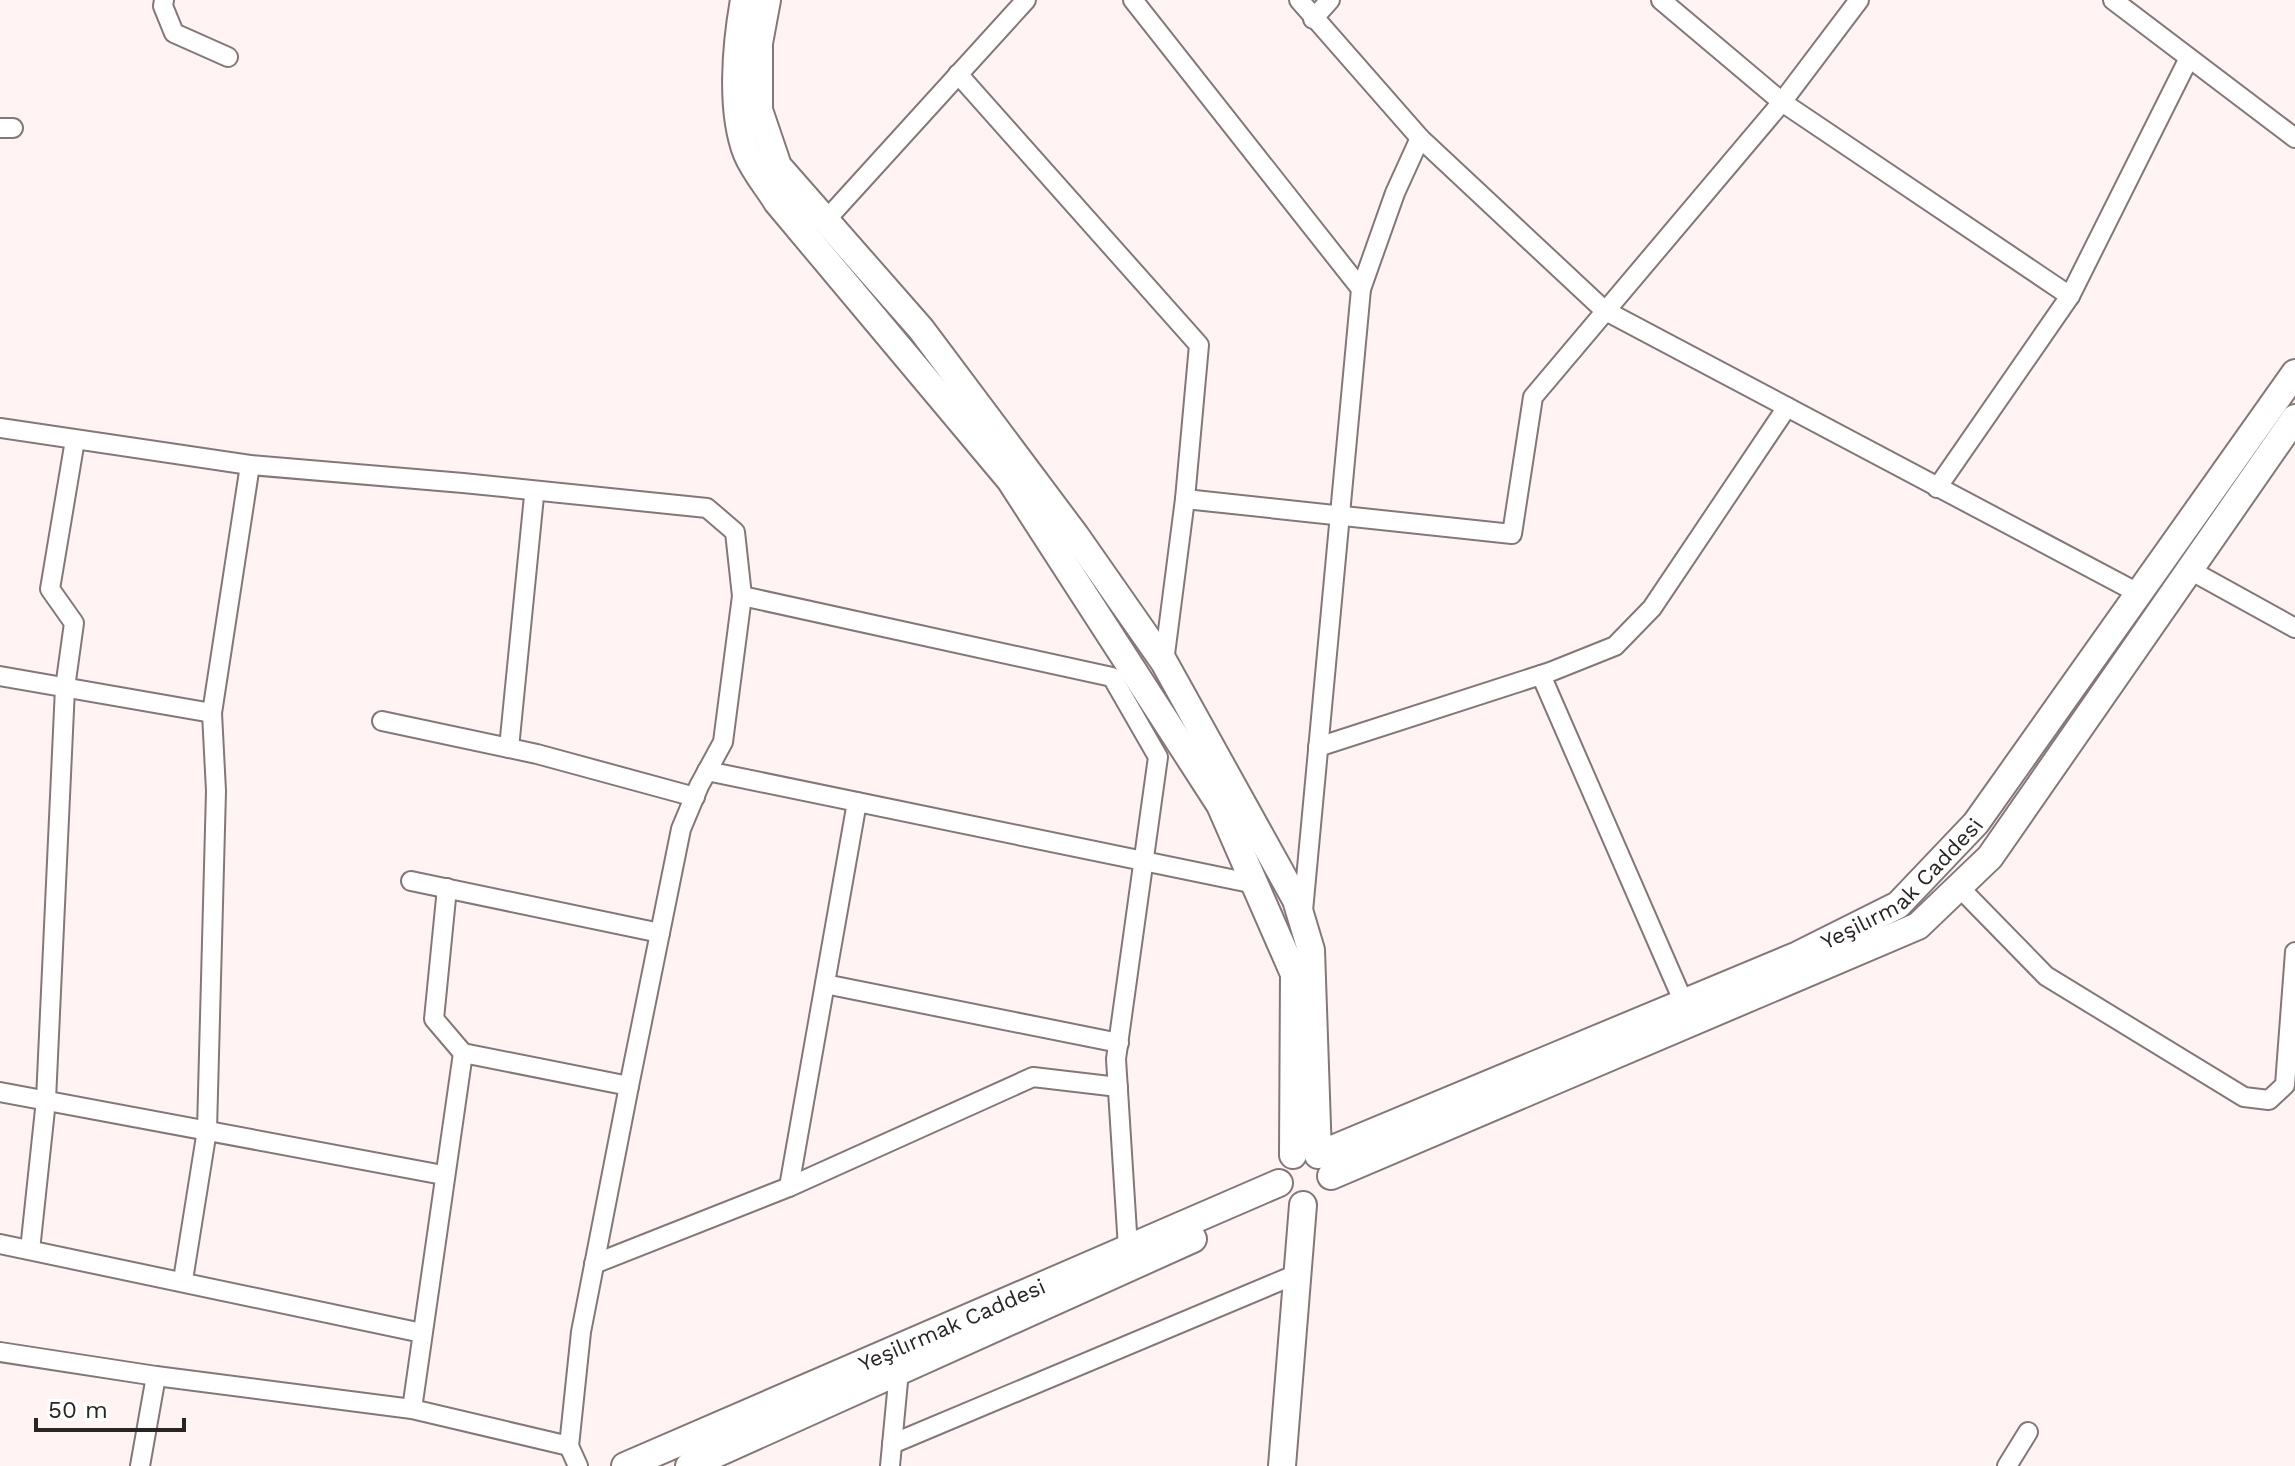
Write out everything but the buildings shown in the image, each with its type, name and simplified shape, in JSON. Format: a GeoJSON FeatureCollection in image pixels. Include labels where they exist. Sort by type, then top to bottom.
{"type":"FeatureCollection","features":[{"type":"Feature","properties":{"kind":"main road"},"geometry":{"type":"LineString","coordinates":[[744,0],[737,37],[738,110],[747,155],[777,202],[1010,480],[1220,805],[1294,974],[1314,1162],[1330,1185],[1320,1200],[1289,1195]]}},
{"type":"Feature","properties":{"kind":"main road"},"geometry":{"type":"LineString","coordinates":[[767,0],[759,43],[759,110],[778,166],[921,329],[1076,536],[1164,662],[1296,900],[1311,950],[1314,1162]]}},
{"type":"Feature","properties":{"kind":"main road","name":"Yeşilırmak Caddesi"},"geometry":{"type":"LineString","coordinates":[[1314,1162],[1798,955],[1898,905],[1976,823],[2295,373]]}},
{"type":"Feature","properties":{"kind":"main road","name":"Yeşilırmak Caddesi"},"geometry":{"type":"LineString","coordinates":[[1314,1162],[1918,926],[1990,857],[2295,418]]}},
{"type":"Feature","properties":{"kind":"main road"},"geometry":{"type":"LineString","coordinates":[[1282,1466],[1297,1274],[1289,1195],[1281,1166],[1314,1162]]}},
{"type":"Feature","properties":{"kind":"main road","name":"Yeşilırmak Caddesi"},"geometry":{"type":"LineString","coordinates":[[625,1466],[1128,1248],[1289,1195]]}},
{"type":"Feature","properties":{"kind":"main road","name":"Yeşilırmak Caddesi"},"geometry":{"type":"LineString","coordinates":[[689,1466],[1289,1195]]}},
{"type":"Feature","properties":{"kind":"street"},"geometry":{"type":"LineString","coordinates":[[164,0],[163,6],[174,33],[228,57]]}},
{"type":"Feature","properties":{"kind":"street"},"geometry":{"type":"LineString","coordinates":[[826,220],[1026,0]]}},
{"type":"Feature","properties":{"kind":"street"},"geometry":{"type":"LineString","coordinates":[[1133,0],[1361,289]]}},
{"type":"Feature","properties":{"kind":"street"},"geometry":{"type":"LineString","coordinates":[[1299,0],[1420,138],[1604,310],[2138,593]]}},
{"type":"Feature","properties":{"kind":"street"},"geometry":{"type":"LineString","coordinates":[[1313,19],[1330,0]]}},
{"type":"Feature","properties":{"kind":"street"},"geometry":{"type":"LineString","coordinates":[[1661,0],[1782,102],[2070,296]]}},
{"type":"Feature","properties":{"kind":"street"},"geometry":{"type":"LineString","coordinates":[[1185,499],[1512,534],[1533,397],[1782,102],[1859,0]]}},
{"type":"Feature","properties":{"kind":"street"},"geometry":{"type":"LineString","coordinates":[[2113,0],[2295,138]]}},
{"type":"Feature","properties":{"kind":"street"},"geometry":{"type":"LineString","coordinates":[[1937,488],[2070,296],[2189,58]]}},
{"type":"Feature","properties":{"kind":"street"},"geometry":{"type":"LineString","coordinates":[[958,74],[1199,345],[1185,499],[1164,662]]}},
{"type":"Feature","properties":{"kind":"street"},"geometry":{"type":"LineString","coordinates":[[1302,919],[1361,289],[1395,193],[1420,138]]}},
{"type":"Feature","properties":{"kind":"street"},"geometry":{"type":"LineString","coordinates":[[1318,747],[1541,675],[1615,646],[1652,608],[1787,407]]}},
{"type":"Feature","properties":{"kind":"street"},"geometry":{"type":"LineString","coordinates":[[0,428],[250,465],[707,508],[735,532],[742,596],[723,742],[681,829],[629,1086],[581,1332],[569,1446],[578,1466]]}},
{"type":"Feature","properties":{"kind":"street"},"geometry":{"type":"LineString","coordinates":[[30,1250],[46,1100],[65,688],[74,623],[50,589],[75,440]]}},
{"type":"Feature","properties":{"kind":"street"},"geometry":{"type":"LineString","coordinates":[[183,1280],[207,1130],[216,791],[212,713],[250,465]]}},
{"type":"Feature","properties":{"kind":"street"},"geometry":{"type":"LineString","coordinates":[[509,748],[534,496]]}},
{"type":"Feature","properties":{"kind":"street"},"geometry":{"type":"LineString","coordinates":[[2190,570],[2295,628]]}},
{"type":"Feature","properties":{"kind":"street"},"geometry":{"type":"LineString","coordinates":[[742,596],[1112,677],[1158,757],[1116,1059],[1128,1248]]}},
{"type":"Feature","properties":{"kind":"street"},"geometry":{"type":"LineString","coordinates":[[1541,675],[1684,1003]]}},
{"type":"Feature","properties":{"kind":"street"},"geometry":{"type":"LineString","coordinates":[[0,676],[212,713]]}},
{"type":"Feature","properties":{"kind":"street"},"geometry":{"type":"LineString","coordinates":[[382,721],[509,748],[695,797]]}},
{"type":"Feature","properties":{"kind":"street"},"geometry":{"type":"LineString","coordinates":[[707,771],[1255,884]]}},
{"type":"Feature","properties":{"kind":"street"},"geometry":{"type":"LineString","coordinates":[[789,1187],[857,802]]}},
{"type":"Feature","properties":{"kind":"street"},"geometry":{"type":"LineString","coordinates":[[411,881],[660,933]]}},
{"type":"Feature","properties":{"kind":"street"},"geometry":{"type":"LineString","coordinates":[[1959,887],[2046,976],[2244,1097],[2269,1100],[2285,1085],[2295,952]]}},
{"type":"Feature","properties":{"kind":"street"},"geometry":{"type":"LineString","coordinates":[[447,888],[434,1019],[463,1053],[629,1086]]}},
{"type":"Feature","properties":{"kind":"street"},"geometry":{"type":"LineString","coordinates":[[825,984],[1119,1043]]}},
{"type":"Feature","properties":{"kind":"street"},"geometry":{"type":"LineString","coordinates":[[412,1409],[443,1175],[463,1053]]}},
{"type":"Feature","properties":{"kind":"street"},"geometry":{"type":"LineString","coordinates":[[594,1264],[789,1187],[1033,1077],[1118,1087]]}},
{"type":"Feature","properties":{"kind":"street"},"geometry":{"type":"LineString","coordinates":[[0,1092],[443,1175]]}},
{"type":"Feature","properties":{"kind":"street"},"geometry":{"type":"LineString","coordinates":[[0,1244],[183,1280],[422,1333]]}},
{"type":"Feature","properties":{"kind":"street"},"geometry":{"type":"LineString","coordinates":[[892,1444],[1297,1274]]}},
{"type":"Feature","properties":{"kind":"street"},"geometry":{"type":"LineString","coordinates":[[0,1352],[412,1409],[569,1446]]}},
{"type":"Feature","properties":{"kind":"street"},"geometry":{"type":"LineString","coordinates":[[890,1466],[899,1371]]}},
{"type":"Feature","properties":{"kind":"street"},"geometry":{"type":"LineString","coordinates":[[140,1466],[156,1376]]}},
{"type":"Feature","properties":{"kind":"street"},"geometry":{"type":"LineString","coordinates":[[2007,1466],[2028,1432]]}}]}
